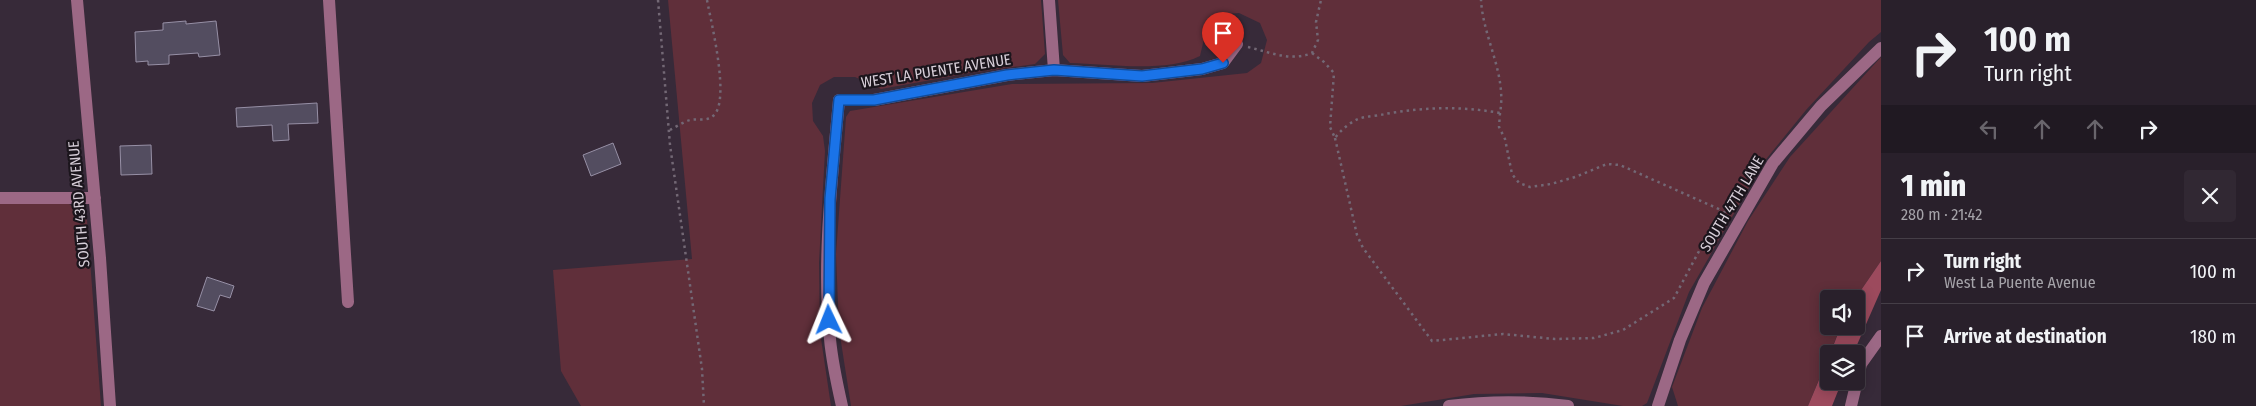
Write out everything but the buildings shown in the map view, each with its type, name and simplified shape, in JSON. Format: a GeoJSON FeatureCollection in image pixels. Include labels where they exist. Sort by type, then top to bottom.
{"type":"FeatureCollection","features":[{"type":"Feature","properties":{"kind":"street","name":"SOUTH 43RD AVENUE"},"geometry":{"type":"LineString","coordinates":[[76,0],[110,406]]}},
{"type":"Feature","properties":{"kind":"street"},"geometry":{"type":"LineString","coordinates":[[329,0],[348,302]]}},
{"type":"Feature","properties":{"kind":"street"},"geometry":{"type":"LineString","coordinates":[[1048,0],[1054,70]]}},
{"type":"Feature","properties":{"kind":"street","name":"WEST LA PUENTE AVENUE"},"geometry":{"type":"LineString","coordinates":[[842,406],[830,338],[828,282],[830,199],[839,100],[874,100],[1007,75],[1054,70],[1142,76],[1202,69],[1223,63],[1237,44]]}},
{"type":"Feature","properties":{"kind":"street","name":"SOUTH 47TH LANE"},"geometry":{"type":"LineString","coordinates":[[1659,403],[1680,340],[1704,282],[1773,163],[1821,106],[1881,48]]}},
{"type":"Feature","properties":{"kind":"street"},"geometry":{"type":"LineString","coordinates":[[0,198],[94,198]]}},
{"type":"Feature","properties":{"kind":"street"},"geometry":{"type":"LineString","coordinates":[[1851,406],[1861,364],[1881,336]]}},
{"type":"Feature","properties":{"kind":"street"},"geometry":{"type":"LineString","coordinates":[[1449,406],[1473,403],[1541,403],[1568,406]]}},
{"type":"Feature","properties":{"kind":"path"},"geometry":{"type":"LineString","coordinates":[[658,0],[669,130],[692,312],[702,369],[704,406]]}},
{"type":"Feature","properties":{"kind":"path"},"geometry":{"type":"LineString","coordinates":[[669,130],[690,120],[710,118],[716,113],[720,102],[721,88],[707,0]]}},
{"type":"Feature","properties":{"kind":"path"},"geometry":{"type":"LineString","coordinates":[[1237,44],[1288,57],[1302,57],[1312,53],[1318,40],[1316,22],[1320,0]]}},
{"type":"Feature","properties":{"kind":"path"},"geometry":{"type":"LineString","coordinates":[[1481,0],[1482,16],[1492,44],[1503,98],[1499,127],[1505,139],[1512,174],[1519,183],[1530,187],[1551,184],[1607,164],[1620,165],[1721,210],[1739,222]]}},
{"type":"Feature","properties":{"kind":"path"},"geometry":{"type":"LineString","coordinates":[[1312,53],[1334,73],[1330,127],[1357,235],[1363,248],[1432,341],[1503,334],[1555,339],[1594,338],[1624,330],[1674,298],[1721,210]]}},
{"type":"Feature","properties":{"kind":"path"},"geometry":{"type":"LineString","coordinates":[[1334,138],[1341,130],[1358,119],[1389,113],[1437,107],[1500,113]]}},
{"type":"Feature","properties":{"kind":"shaded area"},"geometry":{"type":"Polygon","coordinates":[[[668,0],[1041,0],[1045,54],[1035,64],[970,73],[881,89],[855,77],[834,77],[820,85],[812,103],[813,121],[823,136],[825,151],[819,263],[820,332],[831,406],[581,406],[561,371],[553,270],[692,259],[668,0]]]}},
{"type":"Feature","properties":{"kind":"shaded area"},"geometry":{"type":"Polygon","coordinates":[[[1058,0],[1881,0],[1881,32],[1869,42],[1806,110],[1763,163],[1689,292],[1647,403],[1642,406],[1623,406],[1542,393],[1474,394],[1401,406],[851,406],[839,329],[836,254],[846,117],[850,111],[1012,84],[1152,83],[1247,73],[1261,63],[1267,40],[1260,23],[1239,13],[1215,15],[1207,26],[1200,56],[1186,61],[1154,66],[1070,63],[1063,55],[1058,0]]]}},
{"type":"Feature","properties":{"kind":"shaded area"},"geometry":{"type":"Polygon","coordinates":[[[1881,57],[1881,261],[1861,290],[1820,290],[1820,335],[1837,335],[1833,345],[1820,345],[1820,377],[1808,406],[1678,406],[1672,387],[1702,308],[1748,221],[1790,157],[1881,57]]]}},
{"type":"Feature","properties":{"kind":"shaded area"},"geometry":{"type":"Polygon","coordinates":[[[67,202],[87,220],[101,406],[0,406],[0,203],[67,202]]]}},
{"type":"Feature","properties":{"kind":"shaded area"},"geometry":{"type":"Polygon","coordinates":[[[1881,261],[1881,290],[1865,327],[1865,290],[1861,290],[1881,261]]]}},
{"type":"Feature","properties":{"kind":"shaded area"},"geometry":{"type":"Polygon","coordinates":[[[1837,335],[1861,335],[1857,345],[1834,345],[1837,335]]]}},
{"type":"Feature","properties":{"kind":"shaded area"},"geometry":{"type":"Polygon","coordinates":[[[1820,377],[1820,390],[1838,390],[1832,406],[1808,406],[1820,377]]]}},
{"type":"Feature","properties":{"kind":"route"},"geometry":{"type":"LineString","coordinates":[[829,320],[830,199],[839,100],[874,100],[1007,75],[1054,70],[1089,74],[1142,76],[1202,69],[1223,63]]}}]}
